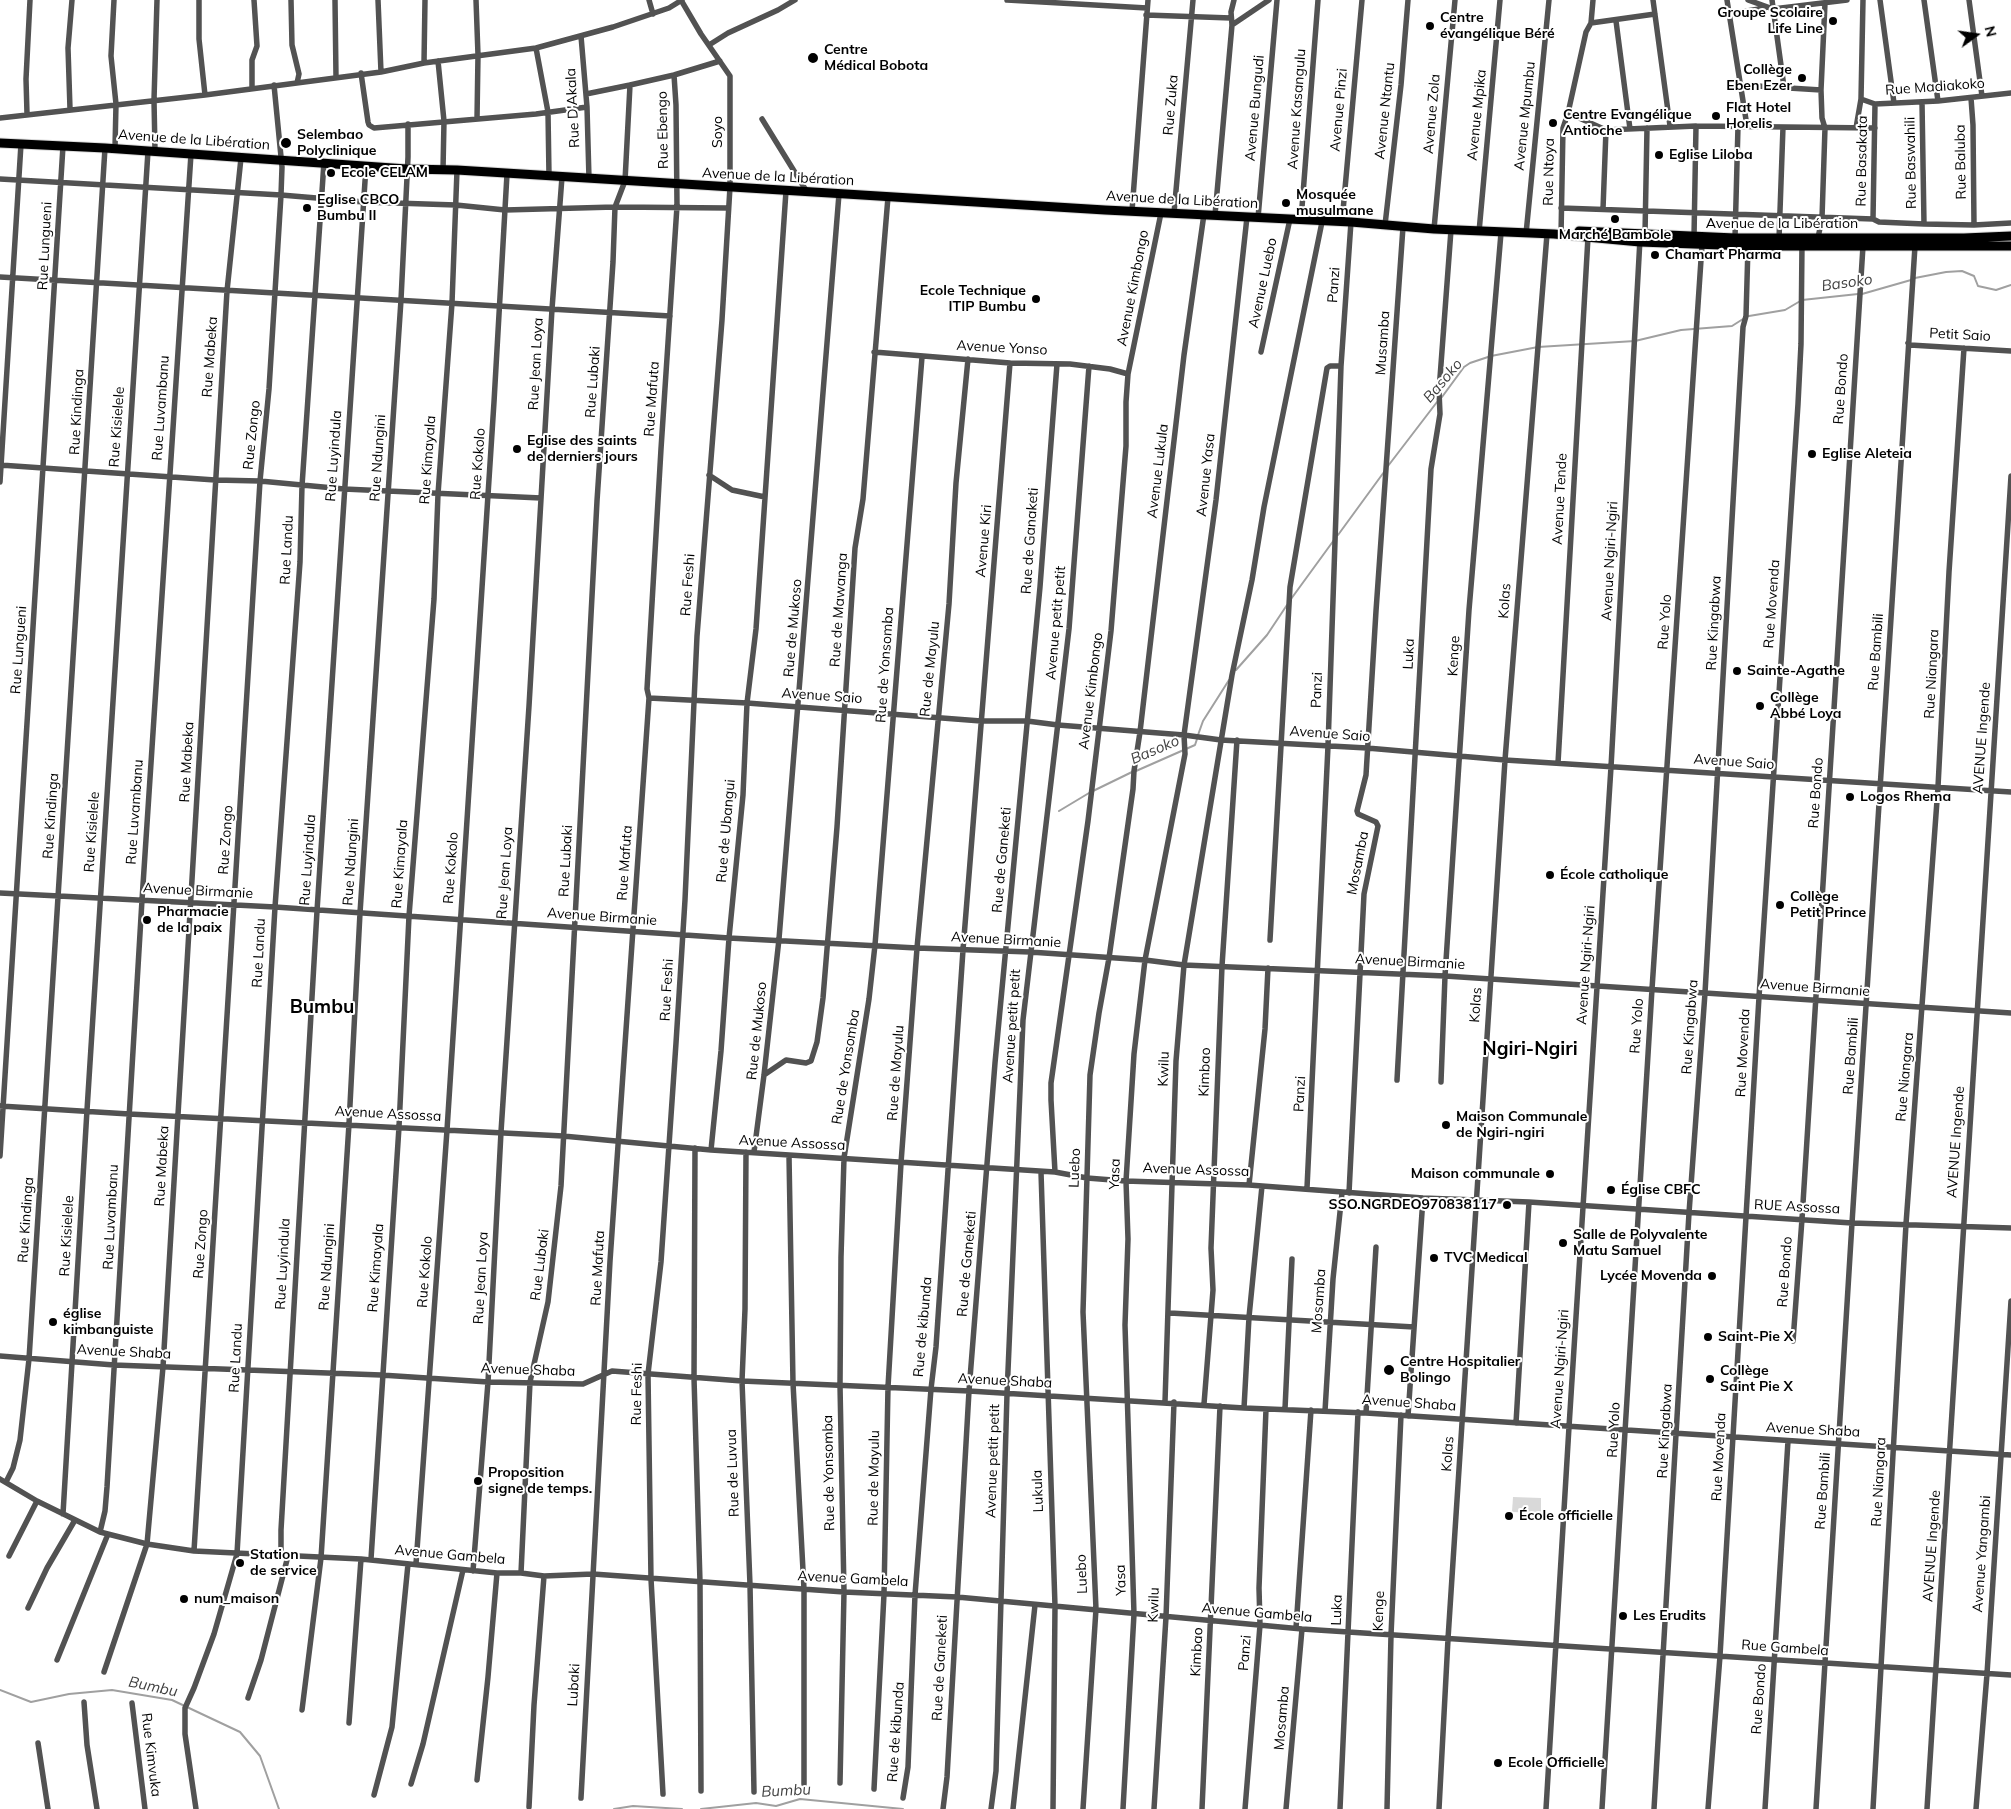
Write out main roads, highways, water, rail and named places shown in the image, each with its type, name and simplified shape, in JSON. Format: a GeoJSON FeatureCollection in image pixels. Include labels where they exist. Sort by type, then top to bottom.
{"type":"FeatureCollection","features":[{"type":"Feature","properties":{"kind":"highway","name":"Avenue de la Libération"},"geometry":{"type":"LineString","coordinates":[[0,143],[116,148],[407,169],[457,170],[1161,213],[1347,222],[1434,230],[1642,237],[1702,244],[1748,246],[1802,242],[1818,238],[2011,236]]}},
{"type":"Feature","properties":{"kind":"highway","name":"Avenue de la Libération"},"geometry":{"type":"LineString","coordinates":[[1556,234],[1588,237],[1779,238],[1802,242],[1863,246],[2011,246]]}},
{"type":"Feature","properties":{"kind":"waterway","name":"Basoko"},"geometry":{"type":"LineString","coordinates":[[1915,278],[1962,271],[1974,276],[1978,286],[1996,290],[2011,285]]}},
{"type":"Feature","properties":{"kind":"waterway","name":"Basoko"},"geometry":{"type":"LineString","coordinates":[[1862,294],[1911,280]]}},
{"type":"Feature","properties":{"kind":"waterway","name":"Basoko"},"geometry":{"type":"LineString","coordinates":[[1749,316],[1785,310],[1802,300],[1858,294]]}},
{"type":"Feature","properties":{"kind":"waterway","name":"Basoko"},"geometry":{"type":"LineString","coordinates":[[1442,397],[1464,367],[1491,356],[1538,347],[1635,341],[1681,330],[1732,326],[1743,319]]}},
{"type":"Feature","properties":{"kind":"waterway","name":"Basoko"},"geometry":{"type":"LineString","coordinates":[[1388,466],[1437,402]]}},
{"type":"Feature","properties":{"kind":"waterway","name":"Basoko"},"geometry":{"type":"LineString","coordinates":[[1338,535],[1384,472]]}},
{"type":"Feature","properties":{"kind":"waterway","name":"Basoko"},"geometry":{"type":"LineString","coordinates":[[1291,599],[1334,540]]}},
{"type":"Feature","properties":{"kind":"waterway","name":"Basoko"},"geometry":{"type":"LineString","coordinates":[[1236,670],[1267,635],[1287,605]]}},
{"type":"Feature","properties":{"kind":"waterway","name":"Basoko"},"geometry":{"type":"LineString","coordinates":[[1198,735],[1203,721],[1229,680]]}},
{"type":"Feature","properties":{"kind":"waterway","name":"Basoko"},"geometry":{"type":"LineString","coordinates":[[1136,771],[1195,745],[1197,739]]}},
{"type":"Feature","properties":{"kind":"waterway","name":"Basoko"},"geometry":{"type":"LineString","coordinates":[[1093,791],[1132,772]]}},
{"type":"Feature","properties":{"kind":"waterway","name":"Basoko"},"geometry":{"type":"LineString","coordinates":[[1059,811],[1089,793]]}},
{"type":"Feature","properties":{"kind":"waterway","name":"Bumbu"},"geometry":{"type":"LineString","coordinates":[[0,1690],[31,1702],[69,1694],[112,1690],[172,1700],[240,1732],[260,1756],[279,1809]]}},
{"type":"Feature","properties":{"kind":"waterway","name":"Bumbu"},"geometry":{"type":"LineString","coordinates":[[701,1809],[756,1803],[776,1806],[800,1799],[903,1809]]}},
{"type":"Feature","properties":{"kind":"waterway","name":"Bumbu"},"geometry":{"type":"LineString","coordinates":[[614,1809],[633,1806],[682,1809]]}},
{"type":"Feature","properties":{"kind":"place","name":"Groupe Scolaire Life Line"},"geometry":{"type":"Point","coordinates":[1833,21]}},
{"type":"Feature","properties":{"kind":"place","name":"Centre évangélique Béré"},"geometry":{"type":"Point","coordinates":[1430,26]}},
{"type":"Feature","properties":{"kind":"place","name":"Centre Médical Bobota"},"geometry":{"type":"Point","coordinates":[813,58]}},
{"type":"Feature","properties":{"kind":"place","name":"Collège Eben Ezer"},"geometry":{"type":"Point","coordinates":[1802,78]}},
{"type":"Feature","properties":{"kind":"place","name":"Flat Hotel Horelis"},"geometry":{"type":"Point","coordinates":[1716,116]}},
{"type":"Feature","properties":{"kind":"place","name":"Centre Evangélique Antioche"},"geometry":{"type":"Point","coordinates":[1553,123]}},
{"type":"Feature","properties":{"kind":"place","name":"Selembao Polyclinique"},"geometry":{"type":"Point","coordinates":[286,143]}},
{"type":"Feature","properties":{"kind":"place","name":"Eglise Liloba"},"geometry":{"type":"Point","coordinates":[1659,155]}},
{"type":"Feature","properties":{"kind":"place","name":"Ecole CELAM"},"geometry":{"type":"Point","coordinates":[331,173]}},
{"type":"Feature","properties":{"kind":"place","name":"Mosquée musulmane"},"geometry":{"type":"Point","coordinates":[1286,203]}},
{"type":"Feature","properties":{"kind":"place","name":"Eglise CBCO Bumbu II"},"geometry":{"type":"Point","coordinates":[307,208]}},
{"type":"Feature","properties":{"kind":"place","name":"Marché Bambole"},"geometry":{"type":"Point","coordinates":[1615,219]}},
{"type":"Feature","properties":{"kind":"place","name":"Chamart Pharma"},"geometry":{"type":"Point","coordinates":[1655,255]}},
{"type":"Feature","properties":{"kind":"place","name":"Ecole Technique ITIP Bumbu"},"geometry":{"type":"Point","coordinates":[1036,299]}},
{"type":"Feature","properties":{"kind":"place","name":"Eglise des saints de derniers jours"},"geometry":{"type":"Point","coordinates":[517,449]}},
{"type":"Feature","properties":{"kind":"place","name":"Eglise Aleteia"},"geometry":{"type":"Point","coordinates":[1812,454]}},
{"type":"Feature","properties":{"kind":"place","name":"Sainte-Agathe"},"geometry":{"type":"Point","coordinates":[1737,671]}},
{"type":"Feature","properties":{"kind":"place","name":"Collège Abbé Loya"},"geometry":{"type":"Point","coordinates":[1760,706]}},
{"type":"Feature","properties":{"kind":"place","name":"Logos Rhema"},"geometry":{"type":"Point","coordinates":[1850,797]}},
{"type":"Feature","properties":{"kind":"place","name":"École catholique"},"geometry":{"type":"Point","coordinates":[1550,875]}},
{"type":"Feature","properties":{"kind":"place","name":"Collège Petit Prince"},"geometry":{"type":"Point","coordinates":[1780,905]}},
{"type":"Feature","properties":{"kind":"place","name":"Pharmacie de la paix"},"geometry":{"type":"Point","coordinates":[147,920]}},
{"type":"Feature","properties":{"kind":"place","name":"Maison Communale de Ngiri-ngiri"},"geometry":{"type":"Point","coordinates":[1446,1125]}},
{"type":"Feature","properties":{"kind":"place","name":"Maison communale"},"geometry":{"type":"Point","coordinates":[1550,1174]}},
{"type":"Feature","properties":{"kind":"place","name":"Église CBFC"},"geometry":{"type":"Point","coordinates":[1611,1190]}},
{"type":"Feature","properties":{"kind":"place","name":"SSO.NGRDEO970838117"},"geometry":{"type":"Point","coordinates":[1507,1205]}},
{"type":"Feature","properties":{"kind":"place","name":"Salle de Polyvalente Matu Samuel"},"geometry":{"type":"Point","coordinates":[1563,1243]}},
{"type":"Feature","properties":{"kind":"place","name":"TVC Medical"},"geometry":{"type":"Point","coordinates":[1434,1258]}},
{"type":"Feature","properties":{"kind":"place","name":"Lycée Movenda"},"geometry":{"type":"Point","coordinates":[1712,1276]}},
{"type":"Feature","properties":{"kind":"place","name":"église kimbanguiste"},"geometry":{"type":"Point","coordinates":[53,1322]}},
{"type":"Feature","properties":{"kind":"place","name":"Saint-Pie X"},"geometry":{"type":"Point","coordinates":[1708,1337]}},
{"type":"Feature","properties":{"kind":"place","name":"Centre Hospitalier Bolingo"},"geometry":{"type":"Point","coordinates":[1389,1370]}},
{"type":"Feature","properties":{"kind":"place","name":"Collège Saint Pie X"},"geometry":{"type":"Point","coordinates":[1710,1379]}},
{"type":"Feature","properties":{"kind":"place","name":"Proposition signe de temps."},"geometry":{"type":"Point","coordinates":[478,1481]}},
{"type":"Feature","properties":{"kind":"place","name":"École officielle"},"geometry":{"type":"Point","coordinates":[1509,1516]}},
{"type":"Feature","properties":{"kind":"place","name":"Station de service"},"geometry":{"type":"Point","coordinates":[240,1563]}},
{"type":"Feature","properties":{"kind":"place","name":"num_maison"},"geometry":{"type":"Point","coordinates":[184,1599]}},
{"type":"Feature","properties":{"kind":"place","name":"Les Erudits"},"geometry":{"type":"Point","coordinates":[1623,1616]}},
{"type":"Feature","properties":{"kind":"place","name":"Ecole Officielle"},"geometry":{"type":"Point","coordinates":[1498,1763]}},
{"type":"Feature","properties":{"kind":"district","name":"Bumbu"},"geometry":{"type":"Point","coordinates":[322,1007]}},
{"type":"Feature","properties":{"kind":"district","name":"Ngiri-Ngiri"},"geometry":{"type":"Point","coordinates":[1530,1049]}}]}
